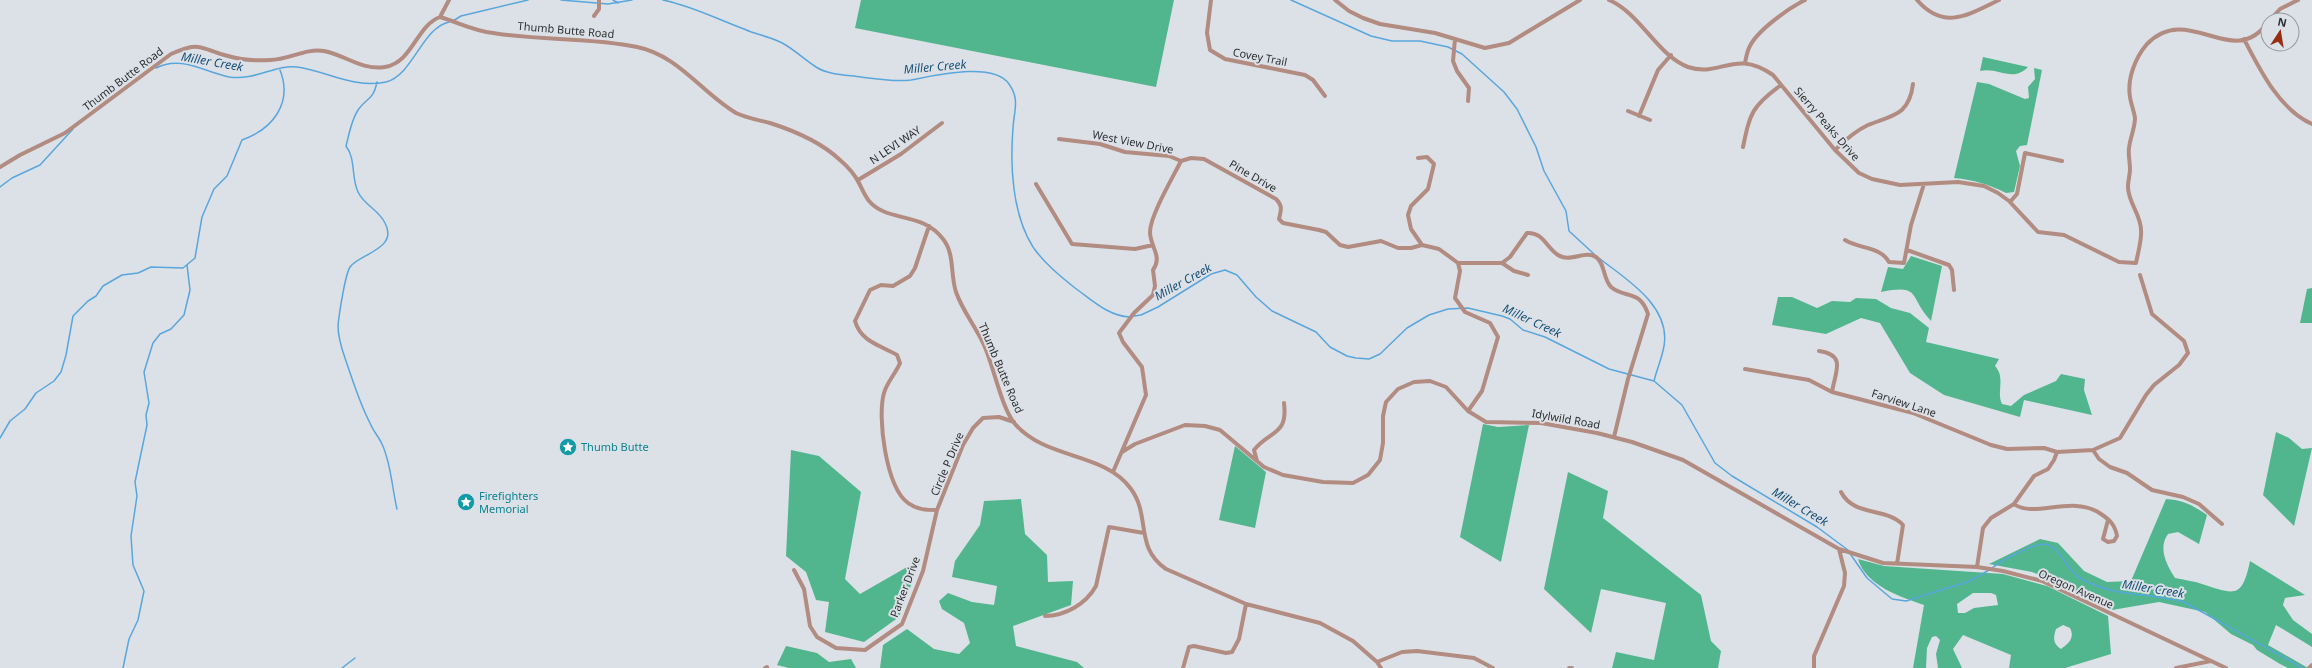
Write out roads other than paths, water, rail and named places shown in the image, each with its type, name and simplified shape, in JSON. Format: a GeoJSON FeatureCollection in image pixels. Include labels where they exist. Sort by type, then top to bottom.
{"type":"FeatureCollection","features":[{"type":"Feature","properties":{"kind":"street"},"geometry":{"type":"LineString","coordinates":[[440,17],[449,0]]}},
{"type":"Feature","properties":{"kind":"street"},"geometry":{"type":"LineString","coordinates":[[594,16],[598,9],[599,0]]}},
{"type":"Feature","properties":{"kind":"street","name":"Covey Trail"},"geometry":{"type":"LineString","coordinates":[[1211,0],[1207,34],[1210,50],[1225,59],[1305,75],[1313,80],[1325,96]]}},
{"type":"Feature","properties":{"kind":"street"},"geometry":{"type":"LineString","coordinates":[[1335,0],[1349,11],[1380,24],[1435,33],[1485,48],[1509,43],[1580,0]]}},
{"type":"Feature","properties":{"kind":"street","name":"Sierry Peaks Drive"},"geometry":{"type":"LineString","coordinates":[[1609,0],[1622,6],[1677,61],[1689,67],[1701,69],[1713,68],[1730,63],[1745,63],[1763,68],[1773,75],[1849,165],[1872,179],[1900,185],[1958,182],[1971,183],[1998,193],[2010,202],[2038,232],[2064,235],[2119,262],[2136,263],[2141,230],[2131,200],[2128,179],[2129,146],[2135,118],[2130,96],[2130,84],[2132,71],[2137,60],[2148,44],[2158,36],[2172,30],[2196,30],[2222,40],[2244,39]]}},
{"type":"Feature","properties":{"kind":"street"},"geometry":{"type":"LineString","coordinates":[[1745,63],[1749,47],[1757,36],[1788,9],[1805,0]]}},
{"type":"Feature","properties":{"kind":"street"},"geometry":{"type":"LineString","coordinates":[[1917,0],[1925,9],[1947,18],[1963,17],[1999,0]]}},
{"type":"Feature","properties":{"kind":"street"},"geometry":{"type":"LineString","coordinates":[[2278,12],[2298,0]]}},
{"type":"Feature","properties":{"kind":"street","name":"Thumb Butte Road"},"geometry":{"type":"LineString","coordinates":[[0,168],[20,155],[66,133],[171,54],[188,46],[204,46],[227,56],[251,61],[273,60],[309,51],[325,51],[349,61],[376,68],[398,62],[406,54],[430,21],[440,17],[496,34],[594,40],[639,47],[658,52],[688,75],[707,93],[738,114],[792,130],[821,145],[840,160],[858,180],[869,201],[884,212],[914,219],[936,230],[948,248],[956,292],[983,344],[1014,422],[1034,442],[1113,472],[1130,488],[1140,504],[1148,550],[1157,562],[1166,569],[1246,604],[1320,623],[1353,641],[1377,662],[1381,668]]}},
{"type":"Feature","properties":{"kind":"street"},"geometry":{"type":"LineString","coordinates":[[2260,30],[2244,39],[2261,71],[2280,98],[2292,111],[2312,124]]}},
{"type":"Feature","properties":{"kind":"street"},"geometry":{"type":"LineString","coordinates":[[1456,39],[1452,52],[1453,61],[1457,71],[1468,88],[1468,101]]}},
{"type":"Feature","properties":{"kind":"street"},"geometry":{"type":"LineString","coordinates":[[1639,116],[1658,70],[1671,55]]}},
{"type":"Feature","properties":{"kind":"street"},"geometry":{"type":"LineString","coordinates":[[1835,150],[1850,135],[1868,125],[1890,118],[1900,112],[1910,101],[1913,84]]}},
{"type":"Feature","properties":{"kind":"street"},"geometry":{"type":"LineString","coordinates":[[1743,147],[1750,116],[1765,97],[1781,85]]}},
{"type":"Feature","properties":{"kind":"street"},"geometry":{"type":"LineString","coordinates":[[1628,111],[1650,120]]}},
{"type":"Feature","properties":{"kind":"street","name":"N LEVI WAY"},"geometry":{"type":"LineString","coordinates":[[858,180],[900,154],[942,123]]}},
{"type":"Feature","properties":{"kind":"street","name":"West View Drive"},"geometry":{"type":"LineString","coordinates":[[1058,139],[1100,144],[1125,152],[1169,156],[1180,161]]}},
{"type":"Feature","properties":{"kind":"street"},"geometry":{"type":"LineString","coordinates":[[2010,202],[2017,194],[2025,153],[2062,161]]}},
{"type":"Feature","properties":{"kind":"street"},"geometry":{"type":"LineString","coordinates":[[1418,158],[1427,157],[1434,164],[1428,189],[1411,206],[1408,215],[1411,229],[1422,245]]}},
{"type":"Feature","properties":{"kind":"street","name":"Pine Drive"},"geometry":{"type":"LineString","coordinates":[[1180,161],[1198,158],[1210,162],[1276,199],[1280,203],[1282,210],[1279,219],[1283,223],[1326,232],[1340,245],[1348,247],[1381,241],[1398,248],[1411,248],[1422,245],[1439,249],[1458,263]]}},
{"type":"Feature","properties":{"kind":"street"},"geometry":{"type":"LineString","coordinates":[[1113,472],[1146,395],[1142,367],[1122,342],[1119,333],[1134,313],[1153,295],[1155,286],[1153,270],[1157,264],[1158,255],[1153,245],[1150,233],[1153,221],[1180,161]]}},
{"type":"Feature","properties":{"kind":"street"},"geometry":{"type":"LineString","coordinates":[[1036,184],[1072,244],[1135,249],[1153,245]]}},
{"type":"Feature","properties":{"kind":"street"},"geometry":{"type":"LineString","coordinates":[[1845,240],[1857,246],[1881,252],[1889,262],[1897,264],[1904,263],[1911,225],[1924,184]]}},
{"type":"Feature","properties":{"kind":"street","name":"Circle P Drive"},"geometry":{"type":"LineString","coordinates":[[929,226],[915,268],[910,276],[893,286],[881,285],[870,290],[855,321],[858,331],[872,344],[897,355],[900,363],[885,391],[882,404],[886,460],[891,476],[906,502],[920,510],[937,510],[963,445],[973,428],[983,418],[998,418],[1014,422]]}},
{"type":"Feature","properties":{"kind":"street"},"geometry":{"type":"LineString","coordinates":[[1502,263],[1510,256],[1527,233],[1533,233],[1540,236],[1558,255],[1571,258],[1588,255],[1596,258],[1601,263],[1607,282],[1613,288],[1638,298],[1646,305],[1648,314],[1628,378],[1614,437]]}},
{"type":"Feature","properties":{"kind":"street"},"geometry":{"type":"LineString","coordinates":[[1907,250],[1949,265],[1952,270],[1954,290]]}},
{"type":"Feature","properties":{"kind":"street"},"geometry":{"type":"LineString","coordinates":[[1468,411],[1482,391],[1498,337],[1490,323],[1465,312],[1455,298],[1460,271],[1458,263],[1502,263],[1514,271],[1528,275]]}},
{"type":"Feature","properties":{"kind":"street"},"geometry":{"type":"LineString","coordinates":[[2140,275],[2152,314],[2184,341],[2188,353],[2179,365],[2154,385],[2146,395],[2120,438],[2093,450],[2099,459],[2110,467],[2127,473],[2152,490],[2183,497],[2199,504],[2222,524]]}},
{"type":"Feature","properties":{"kind":"street"},"geometry":{"type":"LineString","coordinates":[[1819,351],[1827,352],[1836,358],[1837,363],[1832,392]]}},
{"type":"Feature","properties":{"kind":"street","name":"Farview Lane"},"geometry":{"type":"LineString","coordinates":[[1745,369],[1809,380],[1832,392],[1913,413],[2007,449],[2044,448],[2057,452],[2093,450]]}},
{"type":"Feature","properties":{"kind":"street","name":"Idylwild Road"},"geometry":{"type":"LineString","coordinates":[[1122,452],[1142,441],[1185,425],[1205,426],[1220,430],[1257,461],[1283,475],[1323,482],[1353,483],[1368,475],[1380,460],[1383,443],[1383,416],[1386,402],[1398,389],[1414,382],[1430,381],[1446,387],[1468,411],[1486,422],[1541,423],[1614,437],[1683,460],[1839,549]]}},
{"type":"Feature","properties":{"kind":"street"},"geometry":{"type":"LineString","coordinates":[[1257,461],[1254,450],[1259,444],[1280,430],[1283,424],[1286,416],[1284,403]]}},
{"type":"Feature","properties":{"kind":"street"},"geometry":{"type":"LineString","coordinates":[[1977,567],[1983,528],[1991,518],[2014,504],[2034,476],[2048,469],[2057,452]]}},
{"type":"Feature","properties":{"kind":"street"},"geometry":{"type":"LineString","coordinates":[[1841,492],[1845,500],[1854,506],[1897,519],[1903,525],[1898,564]]}},
{"type":"Feature","properties":{"kind":"street"},"geometry":{"type":"LineString","coordinates":[[2014,504],[2018,507],[2033,509],[2076,505],[2094,509],[2108,520],[2115,527],[2118,536],[2114,541],[2108,542],[2103,539],[2108,520]]}},
{"type":"Feature","properties":{"kind":"street","name":"Parker Drive"},"geometry":{"type":"LineString","coordinates":[[794,570],[804,589],[810,626],[817,637],[836,648],[865,650],[902,624],[923,571],[937,510]]}},
{"type":"Feature","properties":{"kind":"street"},"geometry":{"type":"LineString","coordinates":[[1044,616],[1068,611],[1081,604],[1092,592],[1096,586],[1109,527],[1144,533]]}},
{"type":"Feature","properties":{"kind":"street"},"geometry":{"type":"LineString","coordinates":[[1814,668],[1814,656],[1844,586],[1845,573],[1839,549]]}},
{"type":"Feature","properties":{"kind":"street","name":"Oregon Avenue"},"geometry":{"type":"LineString","coordinates":[[1839,549],[1883,563],[1977,567],[2003,571],[2042,581],[2226,668]]}},
{"type":"Feature","properties":{"kind":"street"},"geometry":{"type":"LineString","coordinates":[[1183,668],[1189,647],[1194,646],[1226,653],[1232,652],[1239,639],[1246,604]]}},
{"type":"Feature","properties":{"kind":"street"},"geometry":{"type":"LineString","coordinates":[[1377,662],[1402,652],[1417,651],[1474,658],[1493,668]]}},
{"type":"Feature","properties":{"kind":"street"},"geometry":{"type":"LineString","coordinates":[[2176,668],[2211,661]]}},
{"type":"Feature","properties":{"kind":"street"},"geometry":{"type":"LineString","coordinates":[[2309,668],[2312,665]]}},
{"type":"Feature","properties":{"kind":"waterway","name":"Miller Creek"},"geometry":{"type":"LineString","coordinates":[[453,21],[461,16],[528,0]]}},
{"type":"Feature","properties":{"kind":"waterway","name":"Miller Creek"},"geometry":{"type":"LineString","coordinates":[[561,0],[608,4],[632,0]]}},
{"type":"Feature","properties":{"kind":"waterway","name":"Miller Creek"},"geometry":{"type":"LineString","coordinates":[[613,0],[618,3]]}},
{"type":"Feature","properties":{"kind":"waterway","name":"Miller Creek"},"geometry":{"type":"LineString","coordinates":[[663,0],[694,9],[784,44],[816,67],[826,72],[899,81],[962,72],[990,73],[1001,77],[1009,84],[1014,95],[1016,105],[1012,142],[1012,173],[1017,205],[1026,234],[1033,247],[1042,258],[1052,269],[1075,288],[1107,311],[1130,317]]}},
{"type":"Feature","properties":{"kind":"waterway"},"geometry":{"type":"LineString","coordinates":[[1291,0],[1371,36],[1392,41],[1420,41],[1448,47],[1462,54],[1504,92],[1517,109],[1536,147],[1544,171],[1566,211],[1569,231],[1594,254]]}},
{"type":"Feature","properties":{"kind":"waterway","name":"Miller Creek"},"geometry":{"type":"LineString","coordinates":[[156,68],[165,64],[183,64],[220,75],[239,78],[281,68],[297,67],[341,79],[374,84],[386,82],[395,78],[411,62],[424,42],[432,33],[440,26],[449,22]]}},
{"type":"Feature","properties":{"kind":"waterway"},"geometry":{"type":"LineString","coordinates":[[0,438],[10,421],[25,409],[36,393],[54,381],[61,372],[66,355],[73,316],[88,301],[96,296],[103,286],[122,275],[138,273],[151,267],[183,268],[195,258],[202,217],[214,189],[227,176],[242,140],[263,129],[278,113],[282,104],[284,93],[280,70]]}},
{"type":"Feature","properties":{"kind":"waterway"},"geometry":{"type":"LineString","coordinates":[[377,82],[374,93],[361,106],[356,114],[350,128],[346,146],[351,157],[358,192],[382,218],[388,232],[387,239],[376,250],[355,262],[350,267],[342,295],[338,331],[342,350],[360,401],[371,426],[381,441],[385,451],[397,509]]}},
{"type":"Feature","properties":{"kind":"waterway","name":"Miller Creek"},"geometry":{"type":"LineString","coordinates":[[0,187],[12,178],[40,165],[73,129]]}},
{"type":"Feature","properties":{"kind":"waterway"},"geometry":{"type":"LineString","coordinates":[[1600,259],[1634,285],[1654,306],[1661,318],[1664,332],[1664,346],[1654,381]]}},
{"type":"Feature","properties":{"kind":"waterway"},"geometry":{"type":"LineString","coordinates":[[123,668],[129,639],[138,620],[144,591],[133,565],[131,536],[137,496],[135,482],[147,425],[146,415],[149,403],[144,372],[153,343],[160,334],[171,329],[184,315],[190,290],[187,265]]}},
{"type":"Feature","properties":{"kind":"waterway","name":"Miller Creek"},"geometry":{"type":"LineString","coordinates":[[1134,316],[1141,315],[1158,307],[1211,274],[1225,270],[1237,275],[1256,297],[1272,311],[1316,332],[1330,347],[1347,356],[1356,358],[1369,359],[1380,354],[1407,328],[1429,315],[1448,309],[1468,308],[1502,316],[1510,319],[1523,330],[1545,337],[1609,369],[1654,381],[1682,405],[1715,463],[1732,476],[1817,527],[1848,550]]}},
{"type":"Feature","properties":{"kind":"waterway","name":"Miller Creek"},"geometry":{"type":"LineString","coordinates":[[1992,568],[2026,549],[2040,544],[2045,544],[2055,549],[2071,570],[2080,578],[2106,589],[2184,602],[2303,668]]}},
{"type":"Feature","properties":{"kind":"waterway","name":"Miller Creek"},"geometry":{"type":"LineString","coordinates":[[1851,555],[1867,578],[1892,599],[1906,601],[1970,581],[1989,570]]}},
{"type":"Feature","properties":{"kind":"waterway"},"geometry":{"type":"LineString","coordinates":[[342,668],[355,658]]}},
{"type":"Feature","properties":{"kind":"place","name":"Thumb Butte"},"geometry":{"type":"Point","coordinates":[568,447]}},
{"type":"Feature","properties":{"kind":"place","name":"Firefighters Memorial"},"geometry":{"type":"Point","coordinates":[466,502]}}]}
